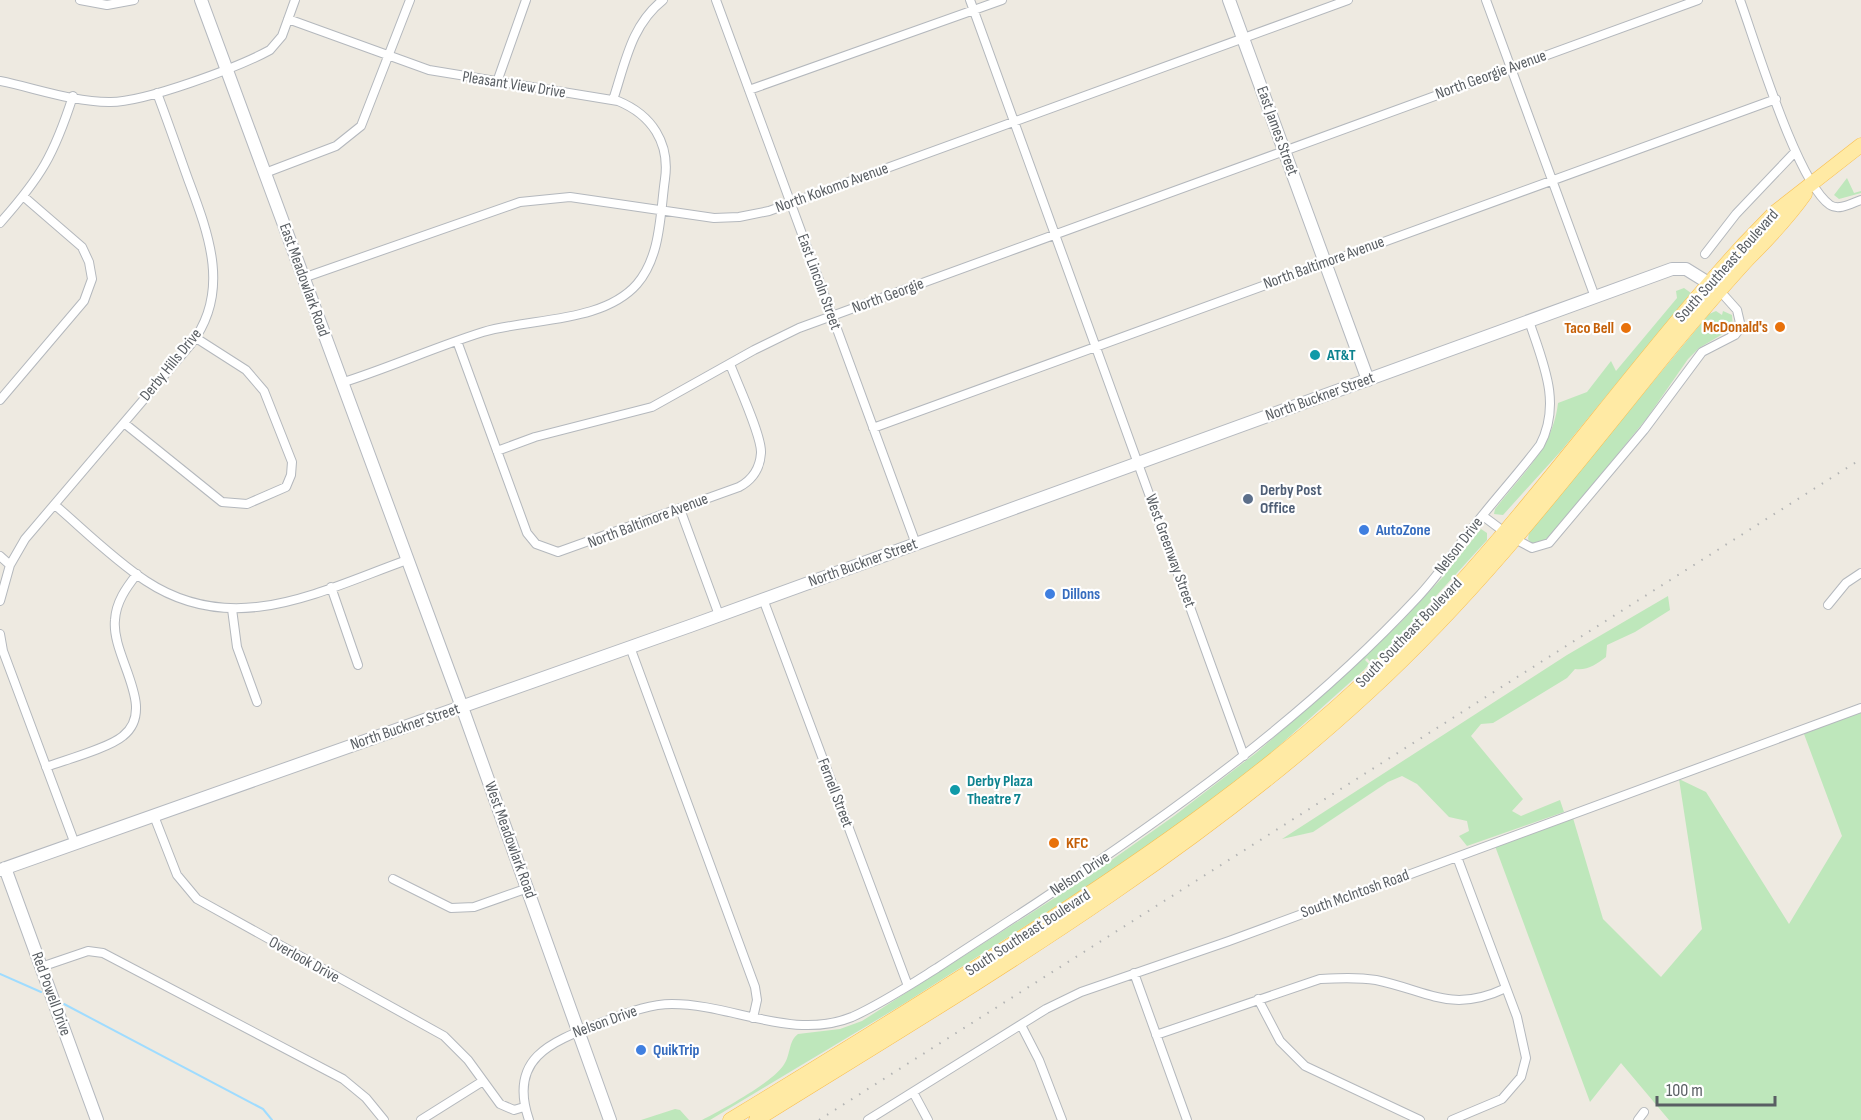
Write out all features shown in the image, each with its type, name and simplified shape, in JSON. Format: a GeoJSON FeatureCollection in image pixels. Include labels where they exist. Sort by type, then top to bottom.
{"type":"FeatureCollection","features":[{"type":"Feature","properties":{"kind":"main road","name":"East Meadowlark Road"},"geometry":{"type":"LineString","coordinates":[[201,0],[407,560]]}},
{"type":"Feature","properties":{"kind":"main road","name":"East James Street"},"geometry":{"type":"LineString","coordinates":[[1229,0],[1368,380]]}},
{"type":"Feature","properties":{"kind":"main road"},"geometry":{"type":"LineString","coordinates":[[1812,185],[1861,145]]}},
{"type":"Feature","properties":{"kind":"main road","name":"South Southeast Boulevard"},"geometry":{"type":"LineString","coordinates":[[730,1120],[1030,933],[1138,862],[1194,821],[1354,690],[1422,624],[1503,531],[1709,282],[1774,213],[1812,185]]}},
{"type":"Feature","properties":{"kind":"main road","name":"South Southeast Boulevard"},"geometry":{"type":"LineString","coordinates":[[756,1120],[1083,913],[1186,842],[1284,766],[1368,693],[1420,644],[1515,539],[1720,291],[1786,222],[1812,185]]}},
{"type":"Feature","properties":{"kind":"main road","name":"North Buckner Street"},"geometry":{"type":"LineString","coordinates":[[3,869],[630,647],[1594,297],[1680,268],[1709,282],[1720,291]]}},
{"type":"Feature","properties":{"kind":"main road"},"geometry":{"type":"LineString","coordinates":[[1515,539],[1517,525],[1537,499],[1539,487]]}},
{"type":"Feature","properties":{"kind":"main road"},"geometry":{"type":"LineString","coordinates":[[1480,579],[1483,565],[1503,543],[1503,531]]}},
{"type":"Feature","properties":{"kind":"main road","name":"West Meadowlark Road"},"geometry":{"type":"LineString","coordinates":[[407,560],[580,1031],[610,1120]]}},
{"type":"Feature","properties":{"kind":"main road","name":"Red Powell Drive"},"geometry":{"type":"LineString","coordinates":[[3,869],[97,1120]]}},
{"type":"Feature","properties":{"kind":"street"},"geometry":{"type":"LineString","coordinates":[[80,0],[107,5],[134,0]]}},
{"type":"Feature","properties":{"kind":"street"},"geometry":{"type":"LineString","coordinates":[[0,81],[114,102],[157,93],[270,50],[282,36],[295,0]]}},
{"type":"Feature","properties":{"kind":"street"},"geometry":{"type":"LineString","coordinates":[[265,173],[336,146],[353,134],[366,117],[410,0]]}},
{"type":"Feature","properties":{"kind":"street"},"geometry":{"type":"LineString","coordinates":[[497,82],[526,0]]}},
{"type":"Feature","properties":{"kind":"street"},"geometry":{"type":"LineString","coordinates":[[613,100],[636,31],[650,11],[663,0]]}},
{"type":"Feature","properties":{"kind":"street","name":"East Lincoln Street"},"geometry":{"type":"LineString","coordinates":[[716,0],[916,544]]}},
{"type":"Feature","properties":{"kind":"street","name":"West Greenway Street"},"geometry":{"type":"LineString","coordinates":[[969,0],[1244,756]]}},
{"type":"Feature","properties":{"kind":"street"},"geometry":{"type":"LineString","coordinates":[[749,90],[1002,0]]}},
{"type":"Feature","properties":{"kind":"street","name":"North Kokomo Avenue"},"geometry":{"type":"LineString","coordinates":[[303,278],[520,202],[570,197],[726,218],[753,215],[1014,123],[1348,0]]}},
{"type":"Feature","properties":{"kind":"street"},"geometry":{"type":"LineString","coordinates":[[1486,0],[1594,297]]}},
{"type":"Feature","properties":{"kind":"street","name":"North Georgie Avenue"},"geometry":{"type":"LineString","coordinates":[[1284,150],[1698,0]]}},
{"type":"Feature","properties":{"kind":"street"},"geometry":{"type":"LineString","coordinates":[[1740,0],[1796,152],[1812,185],[1831,206],[1837,208],[1861,200]]}},
{"type":"Feature","properties":{"kind":"street","name":"Pleasant View Drive"},"geometry":{"type":"LineString","coordinates":[[288,20],[429,70],[613,100],[628,105],[641,114],[661,138],[667,166],[655,251],[650,264],[637,284],[618,300],[590,311],[509,325],[457,341],[341,383]]}},
{"type":"Feature","properties":{"kind":"street","name":"Derby Hills Drive"},"geometry":{"type":"LineString","coordinates":[[0,601],[10,565],[25,539],[196,338],[212,300],[213,259],[207,231],[157,93]]}},
{"type":"Feature","properties":{"kind":"street"},"geometry":{"type":"LineString","coordinates":[[0,223],[23,196],[58,143],[73,96]]}},
{"type":"Feature","properties":{"kind":"street","name":"North Baltimore Avenue"},"geometry":{"type":"LineString","coordinates":[[873,428],[1551,179],[1776,99]]}},
{"type":"Feature","properties":{"kind":"street","name":"North Georgie"},"geometry":{"type":"LineString","coordinates":[[497,451],[535,437],[652,407],[777,338],[1284,150]]}},
{"type":"Feature","properties":{"kind":"street"},"geometry":{"type":"LineString","coordinates":[[1705,254],[1736,214],[1796,152]]}},
{"type":"Feature","properties":{"kind":"street"},"geometry":{"type":"LineString","coordinates":[[0,400],[84,301],[92,279],[90,262],[82,247],[23,196]]}},
{"type":"Feature","properties":{"kind":"street"},"geometry":{"type":"LineString","coordinates":[[1515,539],[1532,548],[1549,543],[1644,430],[1702,352],[1735,335],[1741,327],[1741,319],[1737,310],[1720,291]]}},
{"type":"Feature","properties":{"kind":"street","name":"Nelson Drive"},"geometry":{"type":"LineString","coordinates":[[529,1120],[525,1107],[524,1085],[530,1064],[551,1044],[644,1008],[670,1004],[700,1006],[789,1024],[818,1025],[851,1017],[908,986],[1135,838],[1244,756],[1321,691],[1394,622],[1434,578],[1540,445],[1551,413],[1547,376],[1529,321]]}},
{"type":"Feature","properties":{"kind":"street"},"geometry":{"type":"LineString","coordinates":[[124,423],[222,502],[247,504],[285,487],[291,475],[292,462],[264,390],[246,370],[196,338]]}},
{"type":"Feature","properties":{"kind":"street"},"geometry":{"type":"LineString","coordinates":[[457,341],[497,451]]}},
{"type":"Feature","properties":{"kind":"street","name":"North Baltimore Avenue"},"geometry":{"type":"LineString","coordinates":[[497,451],[527,533],[536,544],[545,549],[564,552],[739,487],[756,471],[761,449],[730,364]]}},
{"type":"Feature","properties":{"kind":"street"},"geometry":{"type":"LineString","coordinates":[[55,505],[137,574],[174,596],[212,607],[232,609],[280,605],[407,560]]}},
{"type":"Feature","properties":{"kind":"street"},"geometry":{"type":"LineString","coordinates":[[680,509],[719,615]]}},
{"type":"Feature","properties":{"kind":"street"},"geometry":{"type":"LineString","coordinates":[[1483,516],[1503,531]]}},
{"type":"Feature","properties":{"kind":"street"},"geometry":{"type":"LineString","coordinates":[[0,556],[10,565]]}},
{"type":"Feature","properties":{"kind":"street"},"geometry":{"type":"LineString","coordinates":[[1828,605],[1846,583],[1861,573]]}},
{"type":"Feature","properties":{"kind":"street"},"geometry":{"type":"LineString","coordinates":[[46,767],[120,739],[134,723],[136,701],[114,631],[120,600],[137,574]]}},
{"type":"Feature","properties":{"kind":"street"},"geometry":{"type":"LineString","coordinates":[[330,587],[358,665]]}},
{"type":"Feature","properties":{"kind":"street","name":"Fernell Street"},"geometry":{"type":"LineString","coordinates":[[763,599],[908,986]]}},
{"type":"Feature","properties":{"kind":"street"},"geometry":{"type":"LineString","coordinates":[[232,609],[237,647],[256,702]]}},
{"type":"Feature","properties":{"kind":"street"},"geometry":{"type":"LineString","coordinates":[[0,634],[3,651],[75,844]]}},
{"type":"Feature","properties":{"kind":"street"},"geometry":{"type":"LineString","coordinates":[[630,647],[755,987],[757,1000],[753,1018]]}},
{"type":"Feature","properties":{"kind":"street","name":"South McIntosh Road"},"geometry":{"type":"LineString","coordinates":[[868,1120],[1072,996],[1861,708]]}},
{"type":"Feature","properties":{"kind":"street","name":"Overlook Drive"},"geometry":{"type":"LineString","coordinates":[[154,816],[177,875],[197,899],[444,1036],[468,1060],[505,1108],[514,1110],[525,1107]]}},
{"type":"Feature","properties":{"kind":"street"},"geometry":{"type":"LineString","coordinates":[[1452,1120],[1498,1102],[1516,1085],[1523,1073],[1525,1052],[1506,988],[1457,856]]}},
{"type":"Feature","properties":{"kind":"street"},"geometry":{"type":"LineString","coordinates":[[393,879],[451,908],[474,907],[528,888]]}},
{"type":"Feature","properties":{"kind":"street"},"geometry":{"type":"LineString","coordinates":[[41,968],[88,951],[103,952],[342,1079],[366,1098],[384,1120]]}},
{"type":"Feature","properties":{"kind":"street"},"geometry":{"type":"LineString","coordinates":[[1134,973],[1187,1120]]}},
{"type":"Feature","properties":{"kind":"street"},"geometry":{"type":"LineString","coordinates":[[1156,1035],[1320,979],[1345,977],[1377,980],[1441,999],[1457,1000],[1486,998],[1506,988]]}},
{"type":"Feature","properties":{"kind":"street"},"geometry":{"type":"LineString","coordinates":[[1258,999],[1280,1041],[1305,1066],[1420,1120]]}},
{"type":"Feature","properties":{"kind":"street"},"geometry":{"type":"LineString","coordinates":[[1021,1025],[1039,1060],[1062,1120]]}},
{"type":"Feature","properties":{"kind":"street"},"geometry":{"type":"LineString","coordinates":[[421,1120],[483,1081]]}},
{"type":"Feature","properties":{"kind":"street"},"geometry":{"type":"LineString","coordinates":[[913,1092],[928,1120]]}},
{"type":"Feature","properties":{"kind":"street"},"geometry":{"type":"LineString","coordinates":[[1638,1120],[1644,1112]]}},
{"type":"Feature","properties":{"kind":"green space"},"geometry":{"type":"Polygon","coordinates":[[[1847,178],[1854,193],[1861,191],[1861,193],[1839,199],[1834,195],[1847,178]]]}},
{"type":"Feature","properties":{"kind":"green space"},"geometry":{"type":"Polygon","coordinates":[[[1684,288],[1691,293],[1561,451],[1503,515],[1494,514],[1495,509],[1543,447],[1550,434],[1558,403],[1587,392],[1611,361],[1616,371],[1677,298],[1676,291],[1684,288]]]}},
{"type":"Feature","properties":{"kind":"green space"},"geometry":{"type":"Polygon","coordinates":[[[1716,311],[1722,315],[1723,311],[1732,315],[1733,328],[1699,348],[1688,359],[1647,418],[1554,532],[1542,542],[1532,544],[1528,539],[1529,532],[1709,314],[1716,311]]]}},
{"type":"Feature","properties":{"kind":"green space"},"geometry":{"type":"Polygon","coordinates":[[[1481,529],[1487,533],[1487,540],[1375,663],[1371,663],[1367,658],[1365,660],[1369,664],[1365,669],[1243,778],[1155,843],[905,1003],[710,1120],[702,1120],[746,1096],[777,1073],[786,1062],[793,1041],[798,1034],[840,1029],[862,1021],[1089,876],[1174,816],[1256,753],[1335,684],[1401,622],[1442,578],[1481,529]]]}},
{"type":"Feature","properties":{"kind":"green space"},"geometry":{"type":"Polygon","coordinates":[[[1668,596],[1670,610],[1635,632],[1607,645],[1606,657],[1603,660],[1588,668],[1575,669],[1567,678],[1493,723],[1481,724],[1471,736],[1523,799],[1512,811],[1521,816],[1560,800],[1564,812],[1467,846],[1459,836],[1469,831],[1467,821],[1449,817],[1417,784],[1402,776],[1388,782],[1313,832],[1282,839],[1567,655],[1668,596]]]}},
{"type":"Feature","properties":{"kind":"green space"},"geometry":{"type":"Polygon","coordinates":[[[1861,711],[1861,1120],[1669,1120],[1621,1063],[1590,1102],[1495,846],[1573,818],[1603,919],[1661,977],[1702,929],[1679,779],[1706,792],[1789,924],[1842,836],[1804,734],[1861,711]]]}},
{"type":"Feature","properties":{"kind":"green space"},"geometry":{"type":"Polygon","coordinates":[[[675,1109],[680,1110],[689,1120],[641,1120],[675,1109]]]}},
{"type":"Feature","properties":{"kind":"waterway"},"geometry":{"type":"LineString","coordinates":[[0,974],[41,992]]}},
{"type":"Feature","properties":{"kind":"waterway"},"geometry":{"type":"LineString","coordinates":[[64,1004],[263,1109],[272,1120]]}},
{"type":"Feature","properties":{"kind":"railway"},"geometry":{"type":"LineString","coordinates":[[819,1120],[1861,459]]}},
{"type":"Feature","properties":{"kind":"place","name":"McDonald's"},"geometry":{"type":"Point","coordinates":[1780,327]}},
{"type":"Feature","properties":{"kind":"place","name":"Taco Bell"},"geometry":{"type":"Point","coordinates":[1626,328]}},
{"type":"Feature","properties":{"kind":"place","name":"AT&T"},"geometry":{"type":"Point","coordinates":[1315,355]}},
{"type":"Feature","properties":{"kind":"place","name":"Derby Post Office"},"geometry":{"type":"Point","coordinates":[1248,499]}},
{"type":"Feature","properties":{"kind":"place","name":"AutoZone"},"geometry":{"type":"Point","coordinates":[1364,530]}},
{"type":"Feature","properties":{"kind":"place","name":"Dillons"},"geometry":{"type":"Point","coordinates":[1050,594]}},
{"type":"Feature","properties":{"kind":"place","name":"Derby Plaza Theatre 7"},"geometry":{"type":"Point","coordinates":[955,790]}},
{"type":"Feature","properties":{"kind":"place","name":"KFC"},"geometry":{"type":"Point","coordinates":[1054,843]}},
{"type":"Feature","properties":{"kind":"place","name":"QuikTrip"},"geometry":{"type":"Point","coordinates":[641,1050]}}]}
